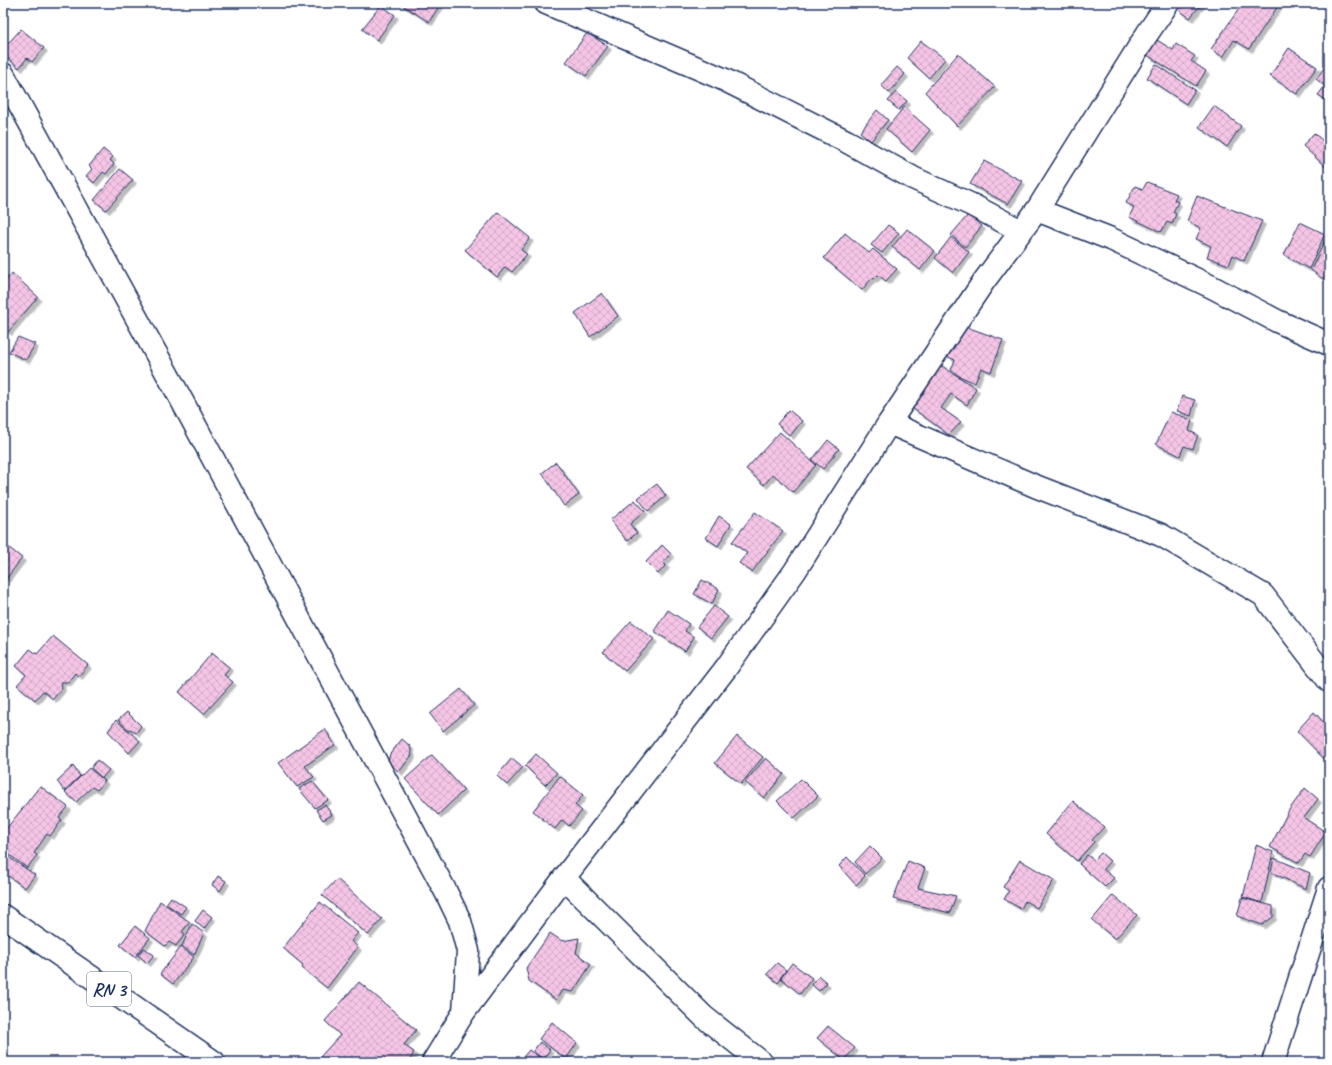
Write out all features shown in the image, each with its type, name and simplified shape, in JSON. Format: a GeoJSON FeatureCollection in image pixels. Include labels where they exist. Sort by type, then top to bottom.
{"type":"FeatureCollection","features":[{"type":"Feature","properties":{"kind":"main road"},"geometry":{"type":"LineString","coordinates":[[546,3],[723,79],[846,140],[913,178],[972,205],[1021,231]]}},
{"type":"Feature","properties":{"kind":"main road"},"geometry":{"type":"LineString","coordinates":[[433,1062],[464,1012],[564,878],[726,668],[777,597],[889,423],[984,281],[1037,210],[1168,3]]}},
{"type":"Feature","properties":{"kind":"main road"},"geometry":{"type":"LineString","coordinates":[[3,74],[181,399],[460,921],[468,951],[464,1012]]}},
{"type":"Feature","properties":{"kind":"main road"},"geometry":{"type":"LineString","coordinates":[[1037,210],[1110,239],[1212,287],[1277,321],[1329,344]]}},
{"type":"Feature","properties":{"kind":"main road"},"geometry":{"type":"LineString","coordinates":[[889,423],[1035,486],[1161,535],[1263,595],[1329,681]]}},
{"type":"Feature","properties":{"kind":"main road"},"geometry":{"type":"LineString","coordinates":[[564,878],[704,1017],[761,1062]]}},
{"type":"Feature","properties":{"kind":"main road"},"geometry":{"type":"LineString","coordinates":[[1273,1062],[1329,888]]}},
{"type":"Feature","properties":{"kind":"main road","name":"RN 3"},"geometry":{"type":"LineString","coordinates":[[3,916],[214,1062]]}},
{"type":"Feature","properties":{"kind":"building"},"geometry":{"type":"Polygon","coordinates":[[[399,3],[441,3],[429,22],[399,3]]]}},
{"type":"Feature","properties":{"kind":"building"},"geometry":{"type":"Polygon","coordinates":[[[1185,3],[1202,3],[1190,18],[1179,10],[1185,3]]]}},
{"type":"Feature","properties":{"kind":"building"},"geometry":{"type":"Polygon","coordinates":[[[1243,3],[1280,3],[1249,49],[1234,40],[1223,57],[1211,49],[1243,3]]]}},
{"type":"Feature","properties":{"kind":"building"},"geometry":{"type":"Polygon","coordinates":[[[381,5],[395,15],[377,40],[362,29],[381,5]]]}},
{"type":"Feature","properties":{"kind":"building"},"geometry":{"type":"Polygon","coordinates":[[[21,29],[44,48],[32,62],[27,58],[19,68],[3,54],[3,49],[21,29]]]}},
{"type":"Feature","properties":{"kind":"building"},"geometry":{"type":"Polygon","coordinates":[[[587,33],[608,46],[586,76],[566,62],[587,33]]]}},
{"type":"Feature","properties":{"kind":"building"},"geometry":{"type":"Polygon","coordinates":[[[1157,40],[1173,50],[1176,44],[1195,56],[1191,61],[1206,71],[1196,86],[1147,55],[1157,40]]]}},
{"type":"Feature","properties":{"kind":"building"},"geometry":{"type":"Polygon","coordinates":[[[921,41],[945,59],[929,78],[907,58],[921,41]]]}},
{"type":"Feature","properties":{"kind":"building"},"geometry":{"type":"Polygon","coordinates":[[[1289,48],[1317,67],[1297,94],[1270,76],[1289,48]]]}},
{"type":"Feature","properties":{"kind":"building"},"geometry":{"type":"Polygon","coordinates":[[[958,54],[995,87],[957,126],[925,92],[958,54]]]}},
{"type":"Feature","properties":{"kind":"building"},"geometry":{"type":"Polygon","coordinates":[[[1329,61],[1329,102],[1318,95],[1325,86],[1316,79],[1329,61]]]}},
{"type":"Feature","properties":{"kind":"building"},"geometry":{"type":"Polygon","coordinates":[[[1156,64],[1195,90],[1186,104],[1147,78],[1156,64]]]}},
{"type":"Feature","properties":{"kind":"building"},"geometry":{"type":"Polygon","coordinates":[[[897,67],[905,74],[889,93],[881,85],[897,67]]]}},
{"type":"Feature","properties":{"kind":"building"},"geometry":{"type":"Polygon","coordinates":[[[896,92],[907,101],[899,110],[888,101],[896,92]]]}},
{"type":"Feature","properties":{"kind":"building"},"geometry":{"type":"Polygon","coordinates":[[[1214,106],[1241,126],[1227,147],[1199,127],[1214,106]]]}},
{"type":"Feature","properties":{"kind":"building"},"geometry":{"type":"Polygon","coordinates":[[[904,107],[930,130],[912,152],[886,129],[904,107]]]}},
{"type":"Feature","properties":{"kind":"building"},"geometry":{"type":"Polygon","coordinates":[[[877,110],[888,120],[871,141],[860,132],[877,110]]]}},
{"type":"Feature","properties":{"kind":"building"},"geometry":{"type":"Polygon","coordinates":[[[1314,133],[1325,143],[1329,138],[1329,170],[1303,146],[1314,133]]]}},
{"type":"Feature","properties":{"kind":"building"},"geometry":{"type":"Polygon","coordinates":[[[103,149],[113,157],[110,160],[114,164],[106,174],[103,172],[94,183],[86,176],[92,169],[89,166],[103,149]]]}},
{"type":"Feature","properties":{"kind":"building"},"geometry":{"type":"Polygon","coordinates":[[[984,161],[1022,181],[1008,204],[970,184],[984,161]]]}},
{"type":"Feature","properties":{"kind":"building"},"geometry":{"type":"Polygon","coordinates":[[[120,169],[133,180],[106,210],[94,200],[120,169]]]}},
{"type":"Feature","properties":{"kind":"building"},"geometry":{"type":"Polygon","coordinates":[[[1147,182],[1177,194],[1174,200],[1178,202],[1173,212],[1176,214],[1172,224],[1167,222],[1161,232],[1129,217],[1134,207],[1126,203],[1135,186],[1143,189],[1147,182]]]}},
{"type":"Feature","properties":{"kind":"building"},"geometry":{"type":"Polygon","coordinates":[[[1197,196],[1262,221],[1244,261],[1233,255],[1229,265],[1207,257],[1211,246],[1196,239],[1201,228],[1187,221],[1197,196]]]}},
{"type":"Feature","properties":{"kind":"building"},"geometry":{"type":"Polygon","coordinates":[[[498,212],[530,238],[521,250],[527,254],[512,272],[505,267],[497,277],[465,250],[498,212]]]}},
{"type":"Feature","properties":{"kind":"building"},"geometry":{"type":"Polygon","coordinates":[[[968,215],[982,226],[965,247],[951,235],[968,215]]]}},
{"type":"Feature","properties":{"kind":"building"},"geometry":{"type":"Polygon","coordinates":[[[1300,222],[1325,234],[1309,269],[1284,255],[1300,222]]]}},
{"type":"Feature","properties":{"kind":"building"},"geometry":{"type":"Polygon","coordinates":[[[888,225],[899,233],[882,253],[871,245],[888,225]]]}},
{"type":"Feature","properties":{"kind":"building"},"geometry":{"type":"Polygon","coordinates":[[[907,229],[935,251],[920,270],[892,247],[907,229]]]}},
{"type":"Feature","properties":{"kind":"building"},"geometry":{"type":"Polygon","coordinates":[[[845,233],[869,253],[873,249],[897,269],[886,281],[878,275],[874,279],[872,278],[862,290],[824,258],[845,233]]]}},
{"type":"Feature","properties":{"kind":"building"},"geometry":{"type":"Polygon","coordinates":[[[1327,236],[1329,237],[1329,267],[1323,279],[1311,270],[1327,236]]]}},
{"type":"Feature","properties":{"kind":"building"},"geometry":{"type":"Polygon","coordinates":[[[951,237],[969,252],[953,273],[935,258],[951,237]]]}},
{"type":"Feature","properties":{"kind":"building"},"geometry":{"type":"Polygon","coordinates":[[[12,273],[38,297],[8,332],[3,327],[3,283],[12,273]]]}},
{"type":"Feature","properties":{"kind":"building"},"geometry":{"type":"Polygon","coordinates":[[[602,293],[618,316],[590,337],[575,313],[602,293]]]}},
{"type":"Feature","properties":{"kind":"building"},"geometry":{"type":"Polygon","coordinates":[[[961,325],[1003,340],[991,372],[981,368],[975,383],[959,376],[951,370],[955,360],[948,357],[961,325]]]}},
{"type":"Feature","properties":{"kind":"building"},"geometry":{"type":"Polygon","coordinates":[[[18,337],[35,344],[26,360],[9,352],[18,337]]]}},
{"type":"Feature","properties":{"kind":"building"},"geometry":{"type":"Polygon","coordinates":[[[939,364],[976,388],[967,405],[951,394],[941,408],[961,422],[949,435],[908,405],[939,364]]]}},
{"type":"Feature","properties":{"kind":"building"},"geometry":{"type":"Polygon","coordinates":[[[1182,396],[1195,400],[1191,416],[1177,411],[1182,396]]]}},
{"type":"Feature","properties":{"kind":"building"},"geometry":{"type":"Polygon","coordinates":[[[789,410],[802,421],[790,436],[777,424],[789,410]]]}},
{"type":"Feature","properties":{"kind":"building"},"geometry":{"type":"Polygon","coordinates":[[[1171,412],[1192,420],[1189,431],[1198,435],[1193,449],[1184,446],[1180,456],[1156,444],[1171,412]]]}},
{"type":"Feature","properties":{"kind":"building"},"geometry":{"type":"Polygon","coordinates":[[[780,432],[816,465],[793,492],[773,474],[764,485],[746,469],[780,432]]]}},
{"type":"Feature","properties":{"kind":"building"},"geometry":{"type":"Polygon","coordinates":[[[828,440],[839,449],[823,469],[812,460],[828,440]]]}},
{"type":"Feature","properties":{"kind":"building"},"geometry":{"type":"Polygon","coordinates":[[[556,462],[579,495],[564,506],[542,473],[556,462]]]}},
{"type":"Feature","properties":{"kind":"building"},"geometry":{"type":"Polygon","coordinates":[[[657,484],[666,496],[648,511],[638,498],[657,484]]]}},
{"type":"Feature","properties":{"kind":"building"},"geometry":{"type":"Polygon","coordinates":[[[635,500],[645,511],[630,524],[637,533],[627,541],[610,520],[635,500]]]}},
{"type":"Feature","properties":{"kind":"building"},"geometry":{"type":"Polygon","coordinates":[[[755,512],[783,531],[752,572],[739,563],[747,553],[732,542],[755,512]]]}},
{"type":"Feature","properties":{"kind":"building"},"geometry":{"type":"Polygon","coordinates":[[[719,516],[731,524],[718,546],[706,538],[719,516]]]}},
{"type":"Feature","properties":{"kind":"building"},"geometry":{"type":"Polygon","coordinates":[[[662,545],[671,554],[663,563],[666,565],[658,574],[646,562],[662,545]]]}},
{"type":"Feature","properties":{"kind":"building"},"geometry":{"type":"Polygon","coordinates":[[[8,547],[22,558],[6,579],[3,576],[3,553],[8,547]]]}},
{"type":"Feature","properties":{"kind":"building"},"geometry":{"type":"Polygon","coordinates":[[[702,580],[719,589],[712,604],[694,594],[702,580]]]}},
{"type":"Feature","properties":{"kind":"building"},"geometry":{"type":"Polygon","coordinates":[[[714,606],[728,617],[711,638],[697,627],[714,606]]]}},
{"type":"Feature","properties":{"kind":"building"},"geometry":{"type":"Polygon","coordinates":[[[668,610],[689,624],[685,631],[694,637],[685,651],[654,631],[668,610]]]}},
{"type":"Feature","properties":{"kind":"building"},"geometry":{"type":"Polygon","coordinates":[[[631,621],[654,639],[625,671],[603,652],[631,621]]]}},
{"type":"Feature","properties":{"kind":"building"},"geometry":{"type":"Polygon","coordinates":[[[53,636],[88,665],[79,676],[75,673],[68,682],[61,682],[62,688],[53,699],[43,691],[35,700],[17,685],[26,675],[16,666],[30,649],[37,654],[53,636]]]}},
{"type":"Feature","properties":{"kind":"building"},"geometry":{"type":"Polygon","coordinates":[[[212,653],[230,668],[224,675],[233,682],[204,714],[179,692],[212,653]]]}},
{"type":"Feature","properties":{"kind":"building"},"geometry":{"type":"Polygon","coordinates":[[[461,689],[474,705],[443,731],[430,714],[461,689]]]}},
{"type":"Feature","properties":{"kind":"building"},"geometry":{"type":"Polygon","coordinates":[[[127,712],[141,726],[136,733],[131,729],[129,730],[118,720],[127,712]]]}},
{"type":"Feature","properties":{"kind":"building"},"geometry":{"type":"Polygon","coordinates":[[[1314,712],[1329,728],[1329,760],[1327,762],[1297,731],[1314,712]]]}},
{"type":"Feature","properties":{"kind":"building"},"geometry":{"type":"Polygon","coordinates":[[[116,720],[140,741],[129,753],[108,731],[116,720]]]}},
{"type":"Feature","properties":{"kind":"building"},"geometry":{"type":"Polygon","coordinates":[[[325,729],[335,745],[305,766],[314,777],[297,787],[278,763],[325,729]]]}},
{"type":"Feature","properties":{"kind":"building"},"geometry":{"type":"Polygon","coordinates":[[[737,736],[763,757],[741,784],[715,763],[737,736]]]}},
{"type":"Feature","properties":{"kind":"building"},"geometry":{"type":"Polygon","coordinates":[[[402,739],[410,746],[412,755],[399,772],[388,762],[390,754],[402,739]]]}},
{"type":"Feature","properties":{"kind":"building"},"geometry":{"type":"Polygon","coordinates":[[[536,754],[557,773],[545,785],[525,766],[536,754]]]}},
{"type":"Feature","properties":{"kind":"building"},"geometry":{"type":"Polygon","coordinates":[[[432,755],[464,790],[438,815],[405,779],[432,755]]]}},
{"type":"Feature","properties":{"kind":"building"},"geometry":{"type":"Polygon","coordinates":[[[512,758],[523,767],[507,785],[497,776],[512,758]]]}},
{"type":"Feature","properties":{"kind":"building"},"geometry":{"type":"Polygon","coordinates":[[[766,758],[784,774],[764,798],[745,782],[766,758]]]}},
{"type":"Feature","properties":{"kind":"building"},"geometry":{"type":"Polygon","coordinates":[[[97,760],[109,770],[102,778],[91,768],[97,760]]]}},
{"type":"Feature","properties":{"kind":"building"},"geometry":{"type":"Polygon","coordinates":[[[73,766],[80,776],[64,791],[57,781],[73,766]]]}},
{"type":"Feature","properties":{"kind":"building"},"geometry":{"type":"Polygon","coordinates":[[[89,768],[105,781],[97,790],[92,787],[76,802],[65,792],[89,768]]]}},
{"type":"Feature","properties":{"kind":"building"},"geometry":{"type":"Polygon","coordinates":[[[560,776],[583,795],[575,805],[582,811],[569,826],[562,820],[555,829],[533,811],[560,776]]]}},
{"type":"Feature","properties":{"kind":"building"},"geometry":{"type":"Polygon","coordinates":[[[801,779],[818,796],[794,818],[777,801],[801,779]]]}},
{"type":"Feature","properties":{"kind":"building"},"geometry":{"type":"Polygon","coordinates":[[[312,781],[328,800],[315,808],[299,789],[312,781]]]}},
{"type":"Feature","properties":{"kind":"building"},"geometry":{"type":"Polygon","coordinates":[[[40,786],[68,807],[59,818],[62,820],[50,836],[47,834],[34,853],[37,855],[27,868],[3,850],[3,833],[40,786]]]}},
{"type":"Feature","properties":{"kind":"building"},"geometry":{"type":"Polygon","coordinates":[[[1305,788],[1318,799],[1304,818],[1326,832],[1310,857],[1305,854],[1299,863],[1270,847],[1289,810],[1305,788]]]}},
{"type":"Feature","properties":{"kind":"building"},"geometry":{"type":"Polygon","coordinates":[[[1073,801],[1104,827],[1092,840],[1094,842],[1077,861],[1046,834],[1073,801]]]}},
{"type":"Feature","properties":{"kind":"building"},"geometry":{"type":"Polygon","coordinates":[[[325,805],[332,815],[323,820],[316,810],[325,805]]]}},
{"type":"Feature","properties":{"kind":"building"},"geometry":{"type":"Polygon","coordinates":[[[1256,845],[1273,852],[1262,903],[1243,897],[1256,845]]]}},
{"type":"Feature","properties":{"kind":"building"},"geometry":{"type":"Polygon","coordinates":[[[870,846],[882,858],[865,874],[855,862],[870,846]]]}},
{"type":"Feature","properties":{"kind":"building"},"geometry":{"type":"Polygon","coordinates":[[[3,853],[35,875],[25,888],[3,872],[3,853]]]}},
{"type":"Feature","properties":{"kind":"building"},"geometry":{"type":"Polygon","coordinates":[[[1101,853],[1110,861],[1103,869],[1114,878],[1105,887],[1079,864],[1087,855],[1094,860],[1101,853]]]}},
{"type":"Feature","properties":{"kind":"building"},"geometry":{"type":"Polygon","coordinates":[[[847,857],[865,876],[856,885],[839,866],[847,857]]]}},
{"type":"Feature","properties":{"kind":"building"},"geometry":{"type":"Polygon","coordinates":[[[1274,858],[1310,873],[1306,889],[1271,872],[1274,858]]]}},
{"type":"Feature","properties":{"kind":"building"},"geometry":{"type":"Polygon","coordinates":[[[1020,860],[1054,880],[1037,908],[1025,901],[1021,909],[1004,899],[1009,891],[1003,887],[1020,860]]]}},
{"type":"Feature","properties":{"kind":"building"},"geometry":{"type":"Polygon","coordinates":[[[908,861],[925,868],[918,888],[956,896],[950,913],[893,899],[908,861]]]}},
{"type":"Feature","properties":{"kind":"building"},"geometry":{"type":"Polygon","coordinates":[[[218,876],[226,881],[220,891],[212,885],[218,876]]]}},
{"type":"Feature","properties":{"kind":"building"},"geometry":{"type":"Polygon","coordinates":[[[337,879],[382,919],[368,935],[322,895],[337,879]]]}},
{"type":"Feature","properties":{"kind":"building"},"geometry":{"type":"Polygon","coordinates":[[[1113,895],[1137,915],[1115,939],[1092,920],[1113,895]]]}},
{"type":"Feature","properties":{"kind":"building"},"geometry":{"type":"Polygon","coordinates":[[[171,897],[186,907],[181,914],[166,904],[171,897]]]}},
{"type":"Feature","properties":{"kind":"building"},"geometry":{"type":"Polygon","coordinates":[[[1242,898],[1273,906],[1273,917],[1262,925],[1237,916],[1242,898]]]}},
{"type":"Feature","properties":{"kind":"building"},"geometry":{"type":"Polygon","coordinates":[[[160,901],[190,922],[182,932],[185,934],[176,946],[169,942],[165,946],[145,931],[160,901]]]}},
{"type":"Feature","properties":{"kind":"building"},"geometry":{"type":"Polygon","coordinates":[[[320,902],[358,933],[351,941],[358,947],[327,988],[302,968],[303,965],[283,948],[320,902]]]}},
{"type":"Feature","properties":{"kind":"building"},"geometry":{"type":"Polygon","coordinates":[[[203,910],[212,917],[204,929],[195,921],[203,910]]]}},
{"type":"Feature","properties":{"kind":"building"},"geometry":{"type":"Polygon","coordinates":[[[192,924],[204,933],[194,955],[182,946],[192,924]]]}},
{"type":"Feature","properties":{"kind":"building"},"geometry":{"type":"Polygon","coordinates":[[[135,926],[150,938],[135,957],[120,945],[135,926]]]}},
{"type":"Feature","properties":{"kind":"building"},"geometry":{"type":"Polygon","coordinates":[[[550,933],[562,941],[579,938],[576,953],[591,964],[573,992],[562,990],[556,1000],[529,981],[526,968],[550,933]]]}},
{"type":"Feature","properties":{"kind":"building"},"geometry":{"type":"Polygon","coordinates":[[[181,947],[194,957],[173,984],[160,974],[181,947]]]}},
{"type":"Feature","properties":{"kind":"building"},"geometry":{"type":"Polygon","coordinates":[[[144,948],[154,955],[147,963],[138,955],[144,948]]]}},
{"type":"Feature","properties":{"kind":"building"},"geometry":{"type":"Polygon","coordinates":[[[777,963],[786,970],[778,983],[767,974],[777,963]]]}},
{"type":"Feature","properties":{"kind":"building"},"geometry":{"type":"Polygon","coordinates":[[[792,963],[812,978],[800,994],[781,978],[792,963]]]}},
{"type":"Feature","properties":{"kind":"building"},"geometry":{"type":"Polygon","coordinates":[[[819,976],[827,983],[819,991],[811,984],[819,976]]]}},
{"type":"Feature","properties":{"kind":"building"},"geometry":{"type":"Polygon","coordinates":[[[359,982],[416,1030],[404,1045],[414,1052],[409,1062],[326,1062],[320,1057],[340,1035],[325,1021],[359,982]]]}},
{"type":"Feature","properties":{"kind":"building"},"geometry":{"type":"Polygon","coordinates":[[[552,1022],[577,1043],[566,1059],[539,1039],[552,1022]]]}},
{"type":"Feature","properties":{"kind":"building"},"geometry":{"type":"Polygon","coordinates":[[[828,1026],[855,1048],[844,1060],[817,1038],[828,1026]]]}},
{"type":"Feature","properties":{"kind":"building"},"geometry":{"type":"Polygon","coordinates":[[[540,1042],[550,1050],[543,1059],[533,1051],[540,1042]]]}},
{"type":"Feature","properties":{"kind":"building"},"geometry":{"type":"Polygon","coordinates":[[[529,1050],[546,1062],[519,1062],[529,1050]]]}}]}
